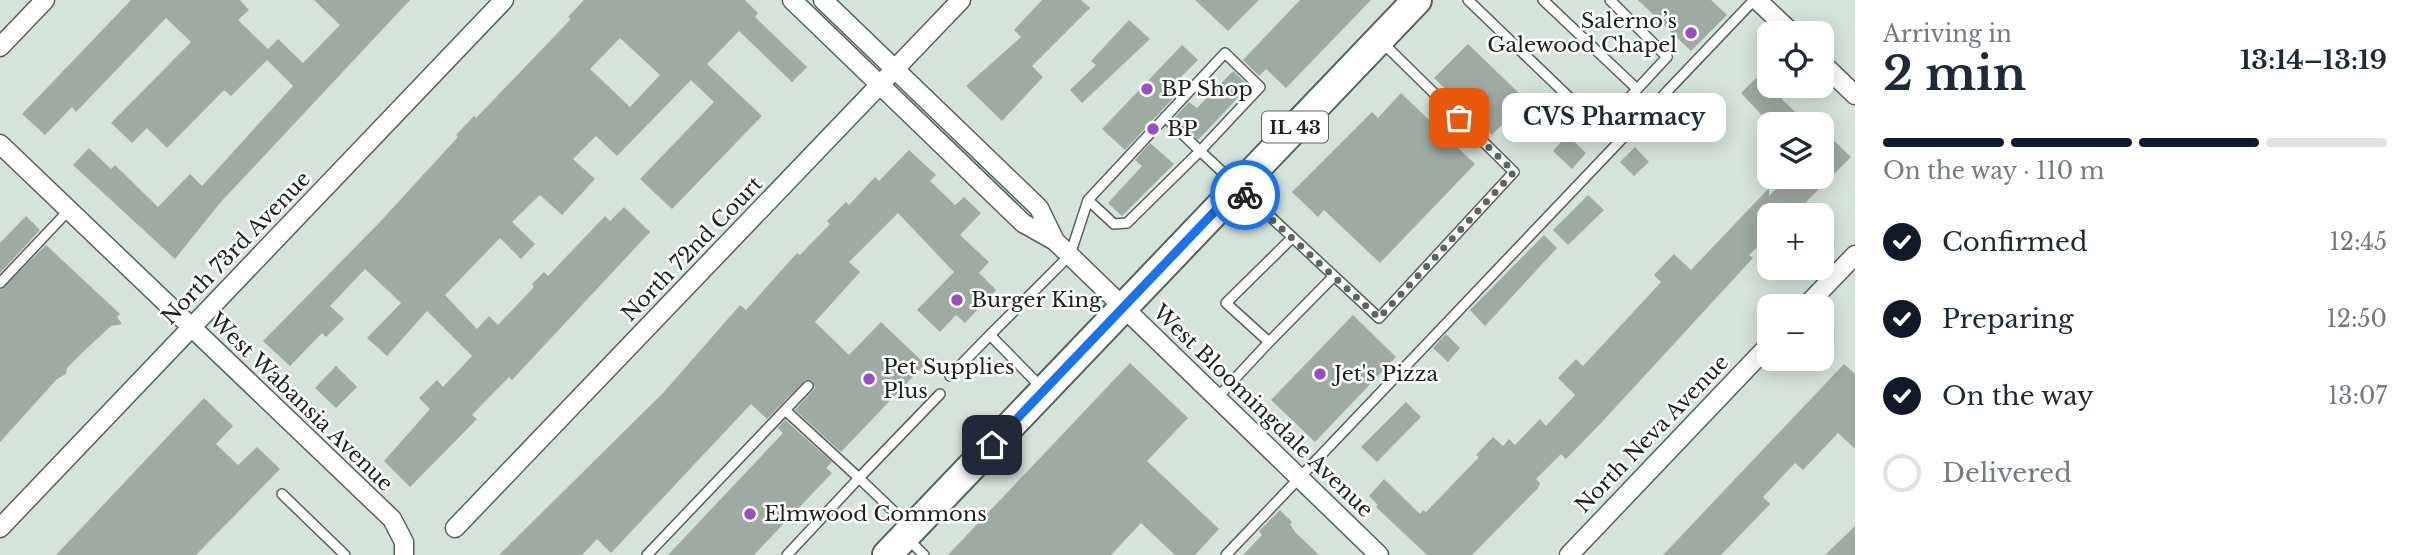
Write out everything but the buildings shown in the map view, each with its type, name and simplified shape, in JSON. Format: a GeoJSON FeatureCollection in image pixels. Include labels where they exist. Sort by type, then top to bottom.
{"type":"FeatureCollection","features":[{"type":"Feature","properties":{"kind":"main road","name":"IL 43"},"geometry":{"type":"LineString","coordinates":[[907,544],[1045,390],[1417,0]]}},
{"type":"Feature","properties":{"kind":"street"},"geometry":{"type":"LineString","coordinates":[[0,47],[45,0]]}},
{"type":"Feature","properties":{"kind":"street","name":"North 73rd Avenue"},"geometry":{"type":"LineString","coordinates":[[0,528],[504,0]]}},
{"type":"Feature","properties":{"kind":"street","name":"West Bloomingdale Avenue"},"geometry":{"type":"LineString","coordinates":[[792,0],[1023,223],[1055,241],[1070,255],[1379,555]]}},
{"type":"Feature","properties":{"kind":"street","name":"West Bloomingdale Avenue"},"geometry":{"type":"LineString","coordinates":[[823,0],[1040,208],[1055,241]]}},
{"type":"Feature","properties":{"kind":"street","name":"North 72nd Court"},"geometry":{"type":"LineString","coordinates":[[456,528],[961,0]]}},
{"type":"Feature","properties":{"kind":"street"},"geometry":{"type":"LineString","coordinates":[[1756,0],[1778,21]]}},
{"type":"Feature","properties":{"kind":"street"},"geometry":{"type":"LineString","coordinates":[[1834,75],[1855,95]]}},
{"type":"Feature","properties":{"kind":"street","name":"West Wabansia Avenue"},"geometry":{"type":"LineString","coordinates":[[0,144],[392,519],[404,542],[404,555]]}},
{"type":"Feature","properties":{"kind":"street"},"geometry":{"type":"LineString","coordinates":[[1818,294],[1855,255]]}},
{"type":"Feature","properties":{"kind":"street","name":"North Neva Avenue"},"geometry":{"type":"LineString","coordinates":[[1569,555],[1757,358]]}},
{"type":"Feature","properties":{"kind":"lane"},"geometry":{"type":"LineString","coordinates":[[1468,0],[1601,128],[1667,57],[1610,0]]}},
{"type":"Feature","properties":{"kind":"lane"},"geometry":{"type":"LineString","coordinates":[[1543,0],[1636,88]]}},
{"type":"Feature","properties":{"kind":"lane"},"geometry":{"type":"LineString","coordinates":[[1226,555],[1756,0]]}},
{"type":"Feature","properties":{"kind":"lane"},"geometry":{"type":"LineString","coordinates":[[1166,117],[1237,188],[1379,318],[1514,172],[1379,39]]}},
{"type":"Feature","properties":{"kind":"lane"},"geometry":{"type":"LineString","coordinates":[[950,376],[1070,255],[1088,200],[1225,53],[1260,88],[1127,223],[1114,224],[1088,200]]}},
{"type":"Feature","properties":{"kind":"lane"},"geometry":{"type":"LineString","coordinates":[[0,283],[69,210]]}},
{"type":"Feature","properties":{"kind":"lane"},"geometry":{"type":"LineString","coordinates":[[1269,342],[1226,303],[1292,238]]}},
{"type":"Feature","properties":{"kind":"lane"},"geometry":{"type":"LineString","coordinates":[[1217,398],[1334,276]]}},
{"type":"Feature","properties":{"kind":"lane"},"geometry":{"type":"LineString","coordinates":[[990,335],[1045,390]]}},
{"type":"Feature","properties":{"kind":"lane"},"geometry":{"type":"LineString","coordinates":[[647,555],[808,386]]}},
{"type":"Feature","properties":{"kind":"lane"},"geometry":{"type":"LineString","coordinates":[[787,555],[940,394]]}},
{"type":"Feature","properties":{"kind":"lane"},"geometry":{"type":"LineString","coordinates":[[785,410],[859,478],[907,544]]}},
{"type":"Feature","properties":{"kind":"lane"},"geometry":{"type":"LineString","coordinates":[[282,494],[342,554]]}},
{"type":"Feature","properties":{"kind":"way so far"},"geometry":{"type":"LineString","coordinates":[[1245,195],[1379,318],[1514,172],[1459,118]]}},
{"type":"Feature","properties":{"kind":"place","name":"Salerno’s Galewood Chapel"},"geometry":{"type":"Point","coordinates":[1691,33]}},
{"type":"Feature","properties":{"kind":"place","name":"BP Shop"},"geometry":{"type":"Point","coordinates":[1147,89]}},
{"type":"Feature","properties":{"kind":"place","name":"CVS Pharmacy"},"geometry":{"type":"Point","coordinates":[1459,118]}},
{"type":"Feature","properties":{"kind":"place","name":"BP"},"geometry":{"type":"Point","coordinates":[1153,129]}},
{"type":"Feature","properties":{"kind":"place","name":"Burger King"},"geometry":{"type":"Point","coordinates":[957,300]}},
{"type":"Feature","properties":{"kind":"place","name":"Jet's Pizza"},"geometry":{"type":"Point","coordinates":[1320,374]}},
{"type":"Feature","properties":{"kind":"place","name":"Pet Supplies Plus"},"geometry":{"type":"Point","coordinates":[869,379]}},
{"type":"Feature","properties":{"kind":"place","name":"Elmwood Commons"},"geometry":{"type":"Point","coordinates":[750,514]}},
{"type":"Feature","properties":{"kind":"route"},"geometry":{"type":"LineString","coordinates":[[992,445],[1237,188],[1245,195]]}}]}
